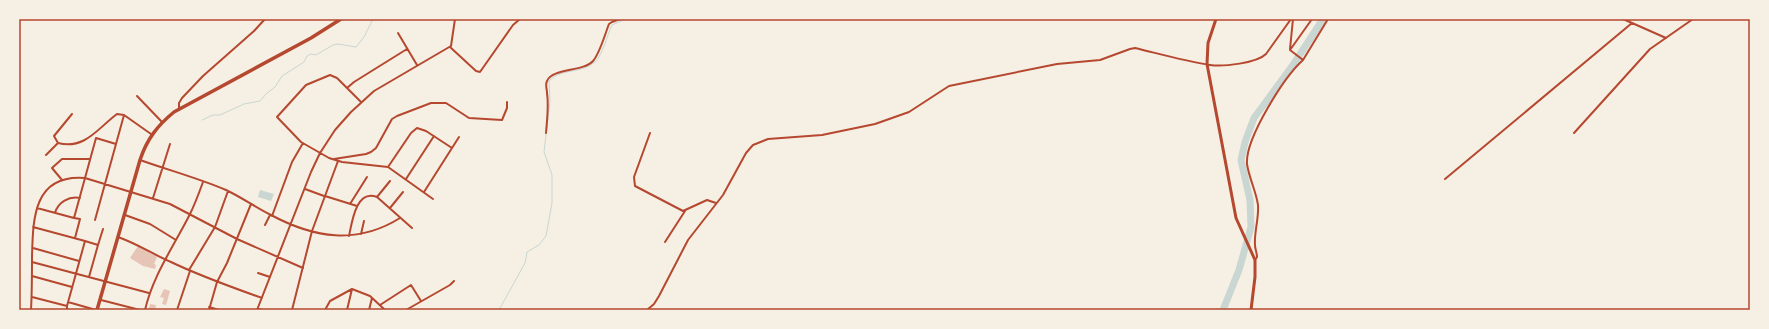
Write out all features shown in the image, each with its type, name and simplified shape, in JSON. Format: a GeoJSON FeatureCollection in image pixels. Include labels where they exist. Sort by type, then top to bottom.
{"type":"FeatureCollection","features":[{"type":"Feature","properties":{"kind":"main road"},"geometry":{"type":"LineString","coordinates":[[96,310],[140,160],[151,134],[162,122],[179,109],[311,38],[341,19]]}},
{"type":"Feature","properties":{"kind":"main road"},"geometry":{"type":"LineString","coordinates":[[1216,19],[1208,43],[1207,64],[1236,218],[1255,260],[1255,277],[1251,310]]}},
{"type":"Feature","properties":{"kind":"street"},"geometry":{"type":"LineString","coordinates":[[179,109],[179,103],[182,98],[203,76],[254,31],[265,19]]}},
{"type":"Feature","properties":{"kind":"street"},"geometry":{"type":"LineString","coordinates":[[263,310],[258,309],[305,189],[320,153],[335,130],[361,102],[374,91],[450,46],[455,19]]}},
{"type":"Feature","properties":{"kind":"street"},"geometry":{"type":"LineString","coordinates":[[450,46],[476,71],[480,72],[513,25],[520,19]]}},
{"type":"Feature","properties":{"kind":"street"},"geometry":{"type":"LineString","coordinates":[[546,133],[548,99],[546,84],[548,78],[555,74],[586,66],[592,62],[596,56],[609,24],[620,19]]}},
{"type":"Feature","properties":{"kind":"street"},"geometry":{"type":"LineString","coordinates":[[647,310],[660,296],[688,240],[723,194],[746,153],[753,145],[768,139],[834,133],[885,121],[909,112],[949,86],[1057,64],[1100,60],[1135,48],[1207,64],[1225,65],[1262,58],[1292,19]]}},
{"type":"Feature","properties":{"kind":"street"},"geometry":{"type":"LineString","coordinates":[[1290,50],[1292,19]]}},
{"type":"Feature","properties":{"kind":"street"},"geometry":{"type":"LineString","coordinates":[[1290,50],[1312,19]]}},
{"type":"Feature","properties":{"kind":"street"},"geometry":{"type":"LineString","coordinates":[[1255,260],[1257,257],[1255,244],[1258,205],[1247,164],[1248,151],[1254,133],[1265,114],[1297,65],[1303,60],[1328,19]]}},
{"type":"Feature","properties":{"kind":"street"},"geometry":{"type":"LineString","coordinates":[[1622,19],[1666,38]]}},
{"type":"Feature","properties":{"kind":"street"},"geometry":{"type":"LineString","coordinates":[[1574,133],[1650,50],[1693,19]]}},
{"type":"Feature","properties":{"kind":"street"},"geometry":{"type":"LineString","coordinates":[[1445,179],[1632,23]]}},
{"type":"Feature","properties":{"kind":"street"},"geometry":{"type":"LineString","coordinates":[[398,34],[417,65]]}},
{"type":"Feature","properties":{"kind":"street"},"geometry":{"type":"LineString","coordinates":[[348,88],[354,82],[407,49]]}},
{"type":"Feature","properties":{"kind":"street"},"geometry":{"type":"LineString","coordinates":[[1290,50],[1303,60]]}},
{"type":"Feature","properties":{"kind":"street"},"geometry":{"type":"LineString","coordinates":[[361,102],[335,76],[330,75],[306,85],[277,118],[303,143],[320,153],[338,161],[388,167],[433,199]]}},
{"type":"Feature","properties":{"kind":"street"},"geometry":{"type":"LineString","coordinates":[[137,96],[162,122]]}},
{"type":"Feature","properties":{"kind":"street"},"geometry":{"type":"LineString","coordinates":[[333,159],[371,152],[376,148],[392,119],[426,104],[446,103],[469,118],[502,120],[507,108],[507,102]]}},
{"type":"Feature","properties":{"kind":"street"},"geometry":{"type":"LineString","coordinates":[[72,114],[54,136],[58,143],[69,145],[80,142],[99,131],[117,114],[124,115],[151,134]]}},
{"type":"Feature","properties":{"kind":"street"},"geometry":{"type":"LineString","coordinates":[[95,220],[124,115]]}},
{"type":"Feature","properties":{"kind":"street"},"geometry":{"type":"LineString","coordinates":[[388,167],[415,129],[423,130],[452,148]]}},
{"type":"Feature","properties":{"kind":"street"},"geometry":{"type":"LineString","coordinates":[[650,133],[634,177],[634,184],[681,210],[685,210]]}},
{"type":"Feature","properties":{"kind":"street"},"geometry":{"type":"LineString","coordinates":[[406,179],[434,136]]}},
{"type":"Feature","properties":{"kind":"street"},"geometry":{"type":"LineString","coordinates":[[424,192],[459,136]]}},
{"type":"Feature","properties":{"kind":"street"},"geometry":{"type":"LineString","coordinates":[[74,218],[96,138],[116,144]]}},
{"type":"Feature","properties":{"kind":"street"},"geometry":{"type":"LineString","coordinates":[[46,155],[58,143]]}},
{"type":"Feature","properties":{"kind":"street"},"geometry":{"type":"LineString","coordinates":[[265,225],[271,215],[292,162],[303,143]]}},
{"type":"Feature","properties":{"kind":"street"},"geometry":{"type":"LineString","coordinates":[[153,198],[170,144]]}},
{"type":"Feature","properties":{"kind":"street"},"geometry":{"type":"LineString","coordinates":[[62,180],[52,168],[62,159],[90,159]]}},
{"type":"Feature","properties":{"kind":"street"},"geometry":{"type":"LineString","coordinates":[[140,160],[228,191],[271,215],[312,231],[348,236],[378,230],[400,218]]}},
{"type":"Feature","properties":{"kind":"street"},"geometry":{"type":"LineString","coordinates":[[292,310],[312,231],[338,161]]}},
{"type":"Feature","properties":{"kind":"street"},"geometry":{"type":"LineString","coordinates":[[350,204],[367,177]]}},
{"type":"Feature","properties":{"kind":"street"},"geometry":{"type":"LineString","coordinates":[[31,310],[33,227],[37,208],[46,191],[62,180],[72,178],[85,178],[170,204],[190,213],[237,239],[303,268]]}},
{"type":"Feature","properties":{"kind":"street"},"geometry":{"type":"LineString","coordinates":[[377,197],[390,181]]}},
{"type":"Feature","properties":{"kind":"street"},"geometry":{"type":"LineString","coordinates":[[145,310],[150,293],[165,260],[190,213],[203,182]]}},
{"type":"Feature","properties":{"kind":"street"},"geometry":{"type":"LineString","coordinates":[[305,189],[357,206]]}},
{"type":"Feature","properties":{"kind":"street"},"geometry":{"type":"LineString","coordinates":[[177,310],[190,270],[215,227],[228,191]]}},
{"type":"Feature","properties":{"kind":"street"},"geometry":{"type":"LineString","coordinates":[[390,208],[403,192]]}},
{"type":"Feature","properties":{"kind":"street"},"geometry":{"type":"LineString","coordinates":[[348,236],[357,206],[360,201],[372,195],[377,197],[412,228]]}},
{"type":"Feature","properties":{"kind":"street"},"geometry":{"type":"LineString","coordinates":[[55,213],[58,207],[66,200],[73,197],[80,198]]}},
{"type":"Feature","properties":{"kind":"street"},"geometry":{"type":"LineString","coordinates":[[665,242],[685,210],[707,200],[716,203]]}},
{"type":"Feature","properties":{"kind":"street"},"geometry":{"type":"LineString","coordinates":[[219,310],[209,308],[217,282],[251,204]]}},
{"type":"Feature","properties":{"kind":"street"},"geometry":{"type":"LineString","coordinates":[[37,208],[80,219],[75,238]]}},
{"type":"Feature","properties":{"kind":"street"},"geometry":{"type":"LineString","coordinates":[[124,214],[150,224],[176,240]]}},
{"type":"Feature","properties":{"kind":"street"},"geometry":{"type":"LineString","coordinates":[[361,234],[364,221]]}},
{"type":"Feature","properties":{"kind":"street"},"geometry":{"type":"LineString","coordinates":[[33,227],[98,245]]}},
{"type":"Feature","properties":{"kind":"street"},"geometry":{"type":"LineString","coordinates":[[89,277],[103,229]]}},
{"type":"Feature","properties":{"kind":"street"},"geometry":{"type":"LineString","coordinates":[[117,237],[139,245],[165,260],[217,282],[262,298]]}},
{"type":"Feature","properties":{"kind":"street"},"geometry":{"type":"LineString","coordinates":[[66,310],[85,241]]}},
{"type":"Feature","properties":{"kind":"street"},"geometry":{"type":"LineString","coordinates":[[33,248],[79,261]]}},
{"type":"Feature","properties":{"kind":"street"},"geometry":{"type":"LineString","coordinates":[[32,262],[150,293]]}},
{"type":"Feature","properties":{"kind":"street"},"geometry":{"type":"LineString","coordinates":[[258,273],[270,277]]}},
{"type":"Feature","properties":{"kind":"street"},"geometry":{"type":"LineString","coordinates":[[32,276],[72,287]]}},
{"type":"Feature","properties":{"kind":"street"},"geometry":{"type":"LineString","coordinates":[[406,310],[450,285],[454,281]]}},
{"type":"Feature","properties":{"kind":"street"},"geometry":{"type":"LineString","coordinates":[[380,305],[411,285],[421,301]]}},
{"type":"Feature","properties":{"kind":"street"},"geometry":{"type":"LineString","coordinates":[[352,289],[372,297],[385,310]]}},
{"type":"Feature","properties":{"kind":"street"},"geometry":{"type":"LineString","coordinates":[[325,310],[330,301],[352,289]]}},
{"type":"Feature","properties":{"kind":"street"},"geometry":{"type":"LineString","coordinates":[[347,310],[352,289]]}},
{"type":"Feature","properties":{"kind":"street"},"geometry":{"type":"LineString","coordinates":[[32,297],[67,306]]}},
{"type":"Feature","properties":{"kind":"street"},"geometry":{"type":"LineString","coordinates":[[369,310],[372,297]]}},
{"type":"Feature","properties":{"kind":"street"},"geometry":{"type":"LineString","coordinates":[[99,300],[140,310]]}},
{"type":"Feature","properties":{"kind":"street"},"geometry":{"type":"LineString","coordinates":[[68,302],[96,310]]}},
{"type":"Feature","properties":{"kind":"shaded area"},"geometry":{"type":"Polygon","coordinates":[[[260,190],[274,194],[271,201],[258,197],[260,190]]]}},
{"type":"Feature","properties":{"kind":"building"},"geometry":{"type":"Polygon","coordinates":[[[138,246],[157,257],[154,264],[156,265],[155,269],[143,266],[130,258],[138,246]]]}},
{"type":"Feature","properties":{"kind":"building"},"geometry":{"type":"Polygon","coordinates":[[[164,289],[170,291],[166,305],[162,304],[164,298],[160,297],[164,289]]]}},
{"type":"Feature","properties":{"kind":"building"},"geometry":{"type":"Polygon","coordinates":[[[150,304],[156,305],[155,310],[149,309],[150,304]]]}},
{"type":"Feature","properties":{"kind":"waterway"},"geometry":{"type":"LineString","coordinates":[[202,120],[213,115],[220,115],[244,104],[260,101],[275,87],[282,76],[304,62],[307,56],[311,54],[316,55],[333,45],[338,44],[356,47],[364,37],[373,19]]}},
{"type":"Feature","properties":{"kind":"waterway"},"geometry":{"type":"LineString","coordinates":[[499,310],[525,263],[527,252],[539,245],[546,236],[552,203],[552,175],[544,152],[550,101],[549,81],[559,74],[584,68],[595,62],[603,50],[612,25],[626,19]]}},
{"type":"Feature","properties":{"kind":"waterway"},"geometry":{"type":"LineString","coordinates":[[1223,310],[1239,270],[1251,227],[1250,200],[1241,160],[1245,142],[1254,118],[1293,65],[1323,19]]}}]}
